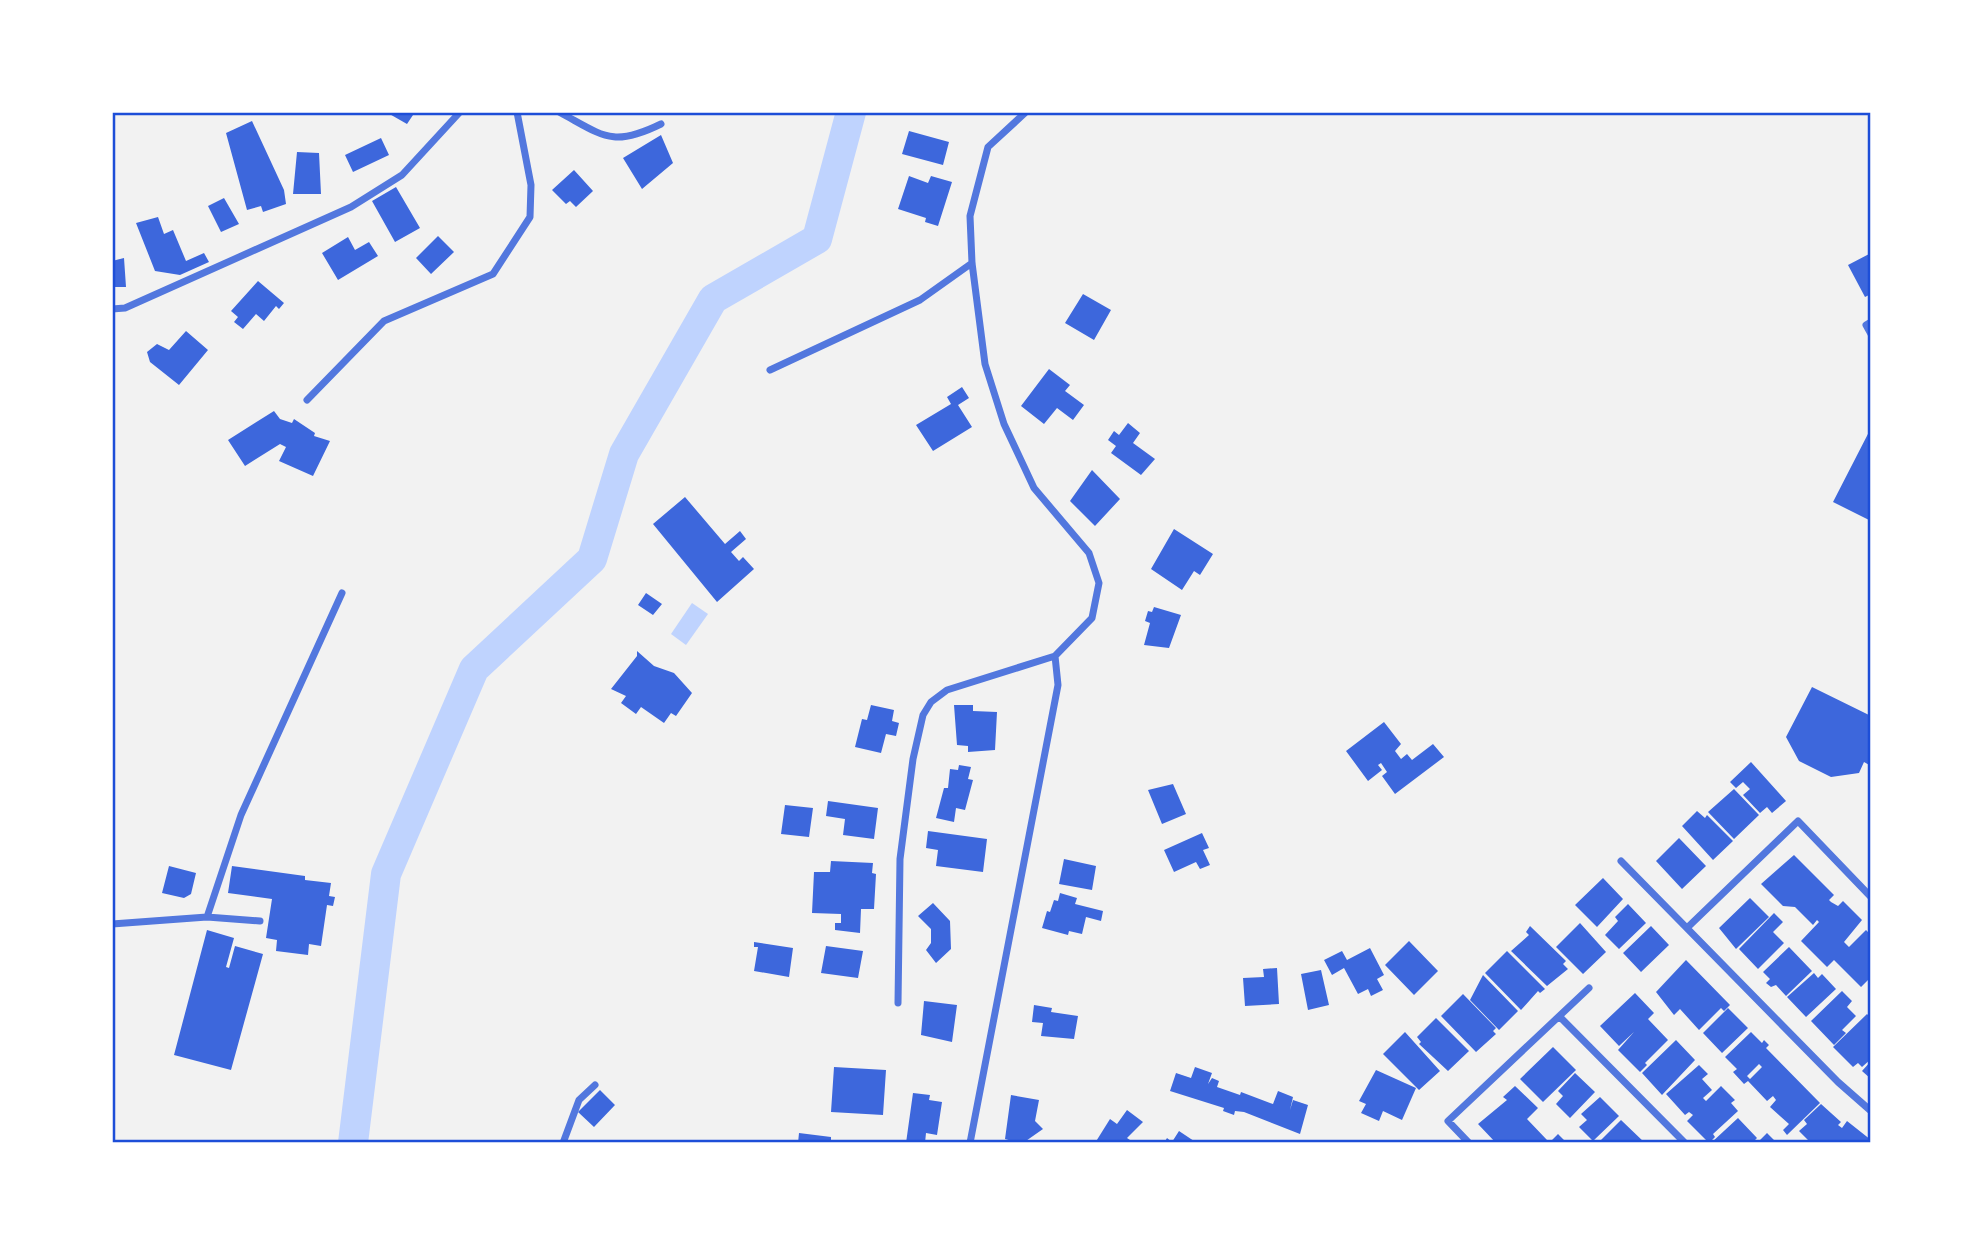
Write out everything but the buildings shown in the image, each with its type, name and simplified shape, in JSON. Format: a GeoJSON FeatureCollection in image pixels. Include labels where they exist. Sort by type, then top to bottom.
{"type":"FeatureCollection","features":[{"type":"Feature","properties":{"kind":"street"},"geometry":{"type":"LineString","coordinates":[[112,309],[125,307],[351,207],[402,175],[460,112]]}},
{"type":"Feature","properties":{"kind":"street"},"geometry":{"type":"LineString","coordinates":[[307,400],[384,321],[494,274],[530,217],[531,185],[517,112]]}},
{"type":"Feature","properties":{"kind":"street"},"geometry":{"type":"LineString","coordinates":[[559,112],[601,135],[621,140],[661,124]]}},
{"type":"Feature","properties":{"kind":"street"},"geometry":{"type":"LineString","coordinates":[[898,1003],[900,859],[913,759],[923,715],[931,702],[947,690],[1055,656],[1092,618],[1099,583],[1089,553],[1034,488],[1004,424],[985,364],[972,263],[970,216],[988,147],[1026,112]]}},
{"type":"Feature","properties":{"kind":"street"},"geometry":{"type":"LineString","coordinates":[[770,370],[920,300],[972,263]]}},
{"type":"Feature","properties":{"kind":"street"},"geometry":{"type":"LineString","coordinates":[[1868,323],[1871,334]]}},
{"type":"Feature","properties":{"kind":"street"},"geometry":{"type":"LineString","coordinates":[[207,917],[241,815],[342,593]]}},
{"type":"Feature","properties":{"kind":"street"},"geometry":{"type":"LineString","coordinates":[[970,1143],[1058,685],[1055,656]]}},
{"type":"Feature","properties":{"kind":"street"},"geometry":{"type":"LineString","coordinates":[[1688,927],[1798,821],[1871,897]]}},
{"type":"Feature","properties":{"kind":"street"},"geometry":{"type":"LineString","coordinates":[[1621,861],[1838,1082],[1871,1111]]}},
{"type":"Feature","properties":{"kind":"street"},"geometry":{"type":"LineString","coordinates":[[112,924],[207,917],[260,921]]}},
{"type":"Feature","properties":{"kind":"street"},"geometry":{"type":"LineString","coordinates":[[1469,1143],[1448,1121],[1589,988]]}},
{"type":"Feature","properties":{"kind":"street"},"geometry":{"type":"LineString","coordinates":[[1560,1017],[1685,1143]]}},
{"type":"Feature","properties":{"kind":"street"},"geometry":{"type":"LineString","coordinates":[[563,1143],[579,1100],[595,1085]]}},
{"type":"Feature","properties":{"kind":"water"},"geometry":{"type":"Polygon","coordinates":[[[692,603],[708,614],[686,645],[671,634],[692,603]]]}},
{"type":"Feature","properties":{"kind":"waterway"},"geometry":{"type":"LineString","coordinates":[[353,1143],[386,874],[474,669],[592,559],[624,454],[713,299],[817,239],[851,112]]}}]}
